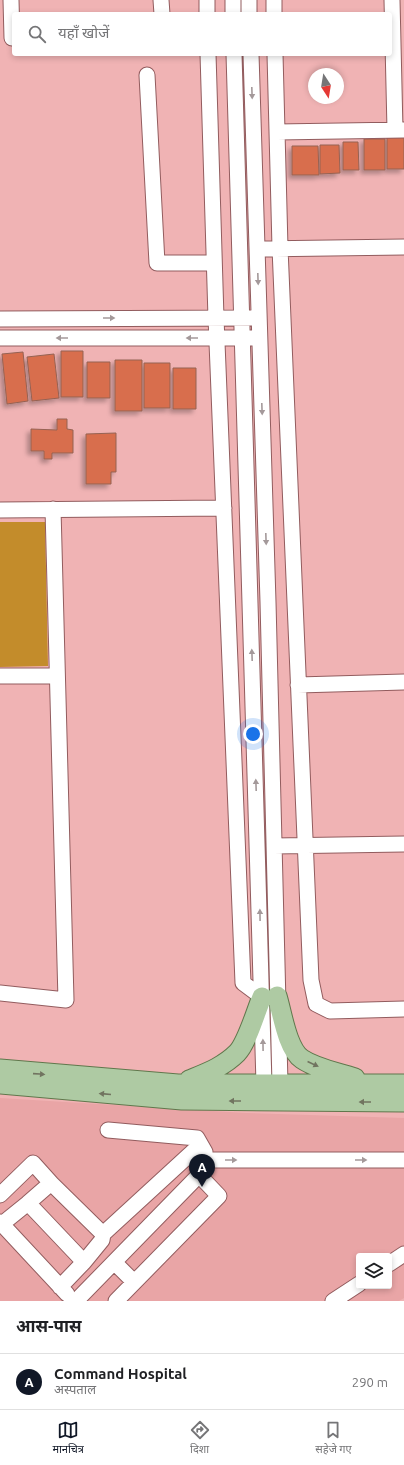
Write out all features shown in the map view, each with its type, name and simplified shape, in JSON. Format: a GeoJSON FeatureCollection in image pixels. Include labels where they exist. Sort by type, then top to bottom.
{"type":"FeatureCollection","features":[{"type":"Feature","properties":{"kind":"main road"},"geometry":{"type":"LineString","coordinates":[[270,996],[291,1044],[301,1058],[321,1068],[375,1084]]}},
{"type":"Feature","properties":{"kind":"main road"},"geometry":{"type":"LineString","coordinates":[[178,1084],[215,1070],[238,1052],[249,1030],[270,996]]}},
{"type":"Feature","properties":{"kind":"main road"},"geometry":{"type":"LineString","coordinates":[[0,1069],[404,1102]]}},
{"type":"Feature","properties":{"kind":"main road"},"geometry":{"type":"LineString","coordinates":[[0,1084],[182,1100],[271,1090],[375,1084],[404,1084]]}},
{"type":"Feature","properties":{"kind":"street"},"geometry":{"type":"LineString","coordinates":[[11,0],[12,38]]}},
{"type":"Feature","properties":{"kind":"street"},"geometry":{"type":"LineString","coordinates":[[161,0],[162,12]]}},
{"type":"Feature","properties":{"kind":"street"},"geometry":{"type":"LineString","coordinates":[[207,0],[207,12]]}},
{"type":"Feature","properties":{"kind":"street"},"geometry":{"type":"LineString","coordinates":[[233,0],[233,12]]}},
{"type":"Feature","properties":{"kind":"street"},"geometry":{"type":"LineString","coordinates":[[249,0],[249,12]]}},
{"type":"Feature","properties":{"kind":"street"},"geometry":{"type":"LineString","coordinates":[[274,0],[274,12]]}},
{"type":"Feature","properties":{"kind":"street"},"geometry":{"type":"LineString","coordinates":[[277,132],[399,130],[392,0]]}},
{"type":"Feature","properties":{"kind":"street"},"geometry":{"type":"LineString","coordinates":[[208,56],[216,318],[243,983],[270,996]]}},
{"type":"Feature","properties":{"kind":"street"},"geometry":{"type":"LineString","coordinates":[[234,56],[242,338],[270,996],[271,1090]]}},
{"type":"Feature","properties":{"kind":"street"},"geometry":{"type":"LineString","coordinates":[[251,56],[274,846],[270,996]]}},
{"type":"Feature","properties":{"kind":"street"},"geometry":{"type":"LineString","coordinates":[[275,56],[280,248],[311,980],[316,1004],[330,1011],[404,1009]]}},
{"type":"Feature","properties":{"kind":"street"},"geometry":{"type":"LineString","coordinates":[[147,75],[157,263],[214,263]]}},
{"type":"Feature","properties":{"kind":"street"},"geometry":{"type":"LineString","coordinates":[[240,239],[257,248],[404,248]]}},
{"type":"Feature","properties":{"kind":"street"},"geometry":{"type":"LineString","coordinates":[[240,258],[257,248]]}},
{"type":"Feature","properties":{"kind":"street"},"geometry":{"type":"LineString","coordinates":[[0,319],[259,318]]}},
{"type":"Feature","properties":{"kind":"street"},"geometry":{"type":"LineString","coordinates":[[0,338],[259,338]]}},
{"type":"Feature","properties":{"kind":"street"},"geometry":{"type":"LineString","coordinates":[[0,510],[224,508]]}},
{"type":"Feature","properties":{"kind":"street"},"geometry":{"type":"LineString","coordinates":[[0,993],[66,1000],[53,509]]}},
{"type":"Feature","properties":{"kind":"street"},"geometry":{"type":"LineString","coordinates":[[0,676],[57,676]]}},
{"type":"Feature","properties":{"kind":"street"},"geometry":{"type":"LineString","coordinates":[[298,684],[404,682]]}},
{"type":"Feature","properties":{"kind":"street"},"geometry":{"type":"LineString","coordinates":[[274,846],[404,844]]}},
{"type":"Feature","properties":{"kind":"street"},"geometry":{"type":"LineString","coordinates":[[108,1130],[197,1138],[210,1160]]}},
{"type":"Feature","properties":{"kind":"street"},"geometry":{"type":"LineString","coordinates":[[60,1287],[84,1262],[102,1240],[103,1234],[200,1145]]}},
{"type":"Feature","properties":{"kind":"street"},"geometry":{"type":"LineString","coordinates":[[210,1160],[404,1160]]}},
{"type":"Feature","properties":{"kind":"street"},"geometry":{"type":"LineString","coordinates":[[51,1183],[1,1223],[60,1287],[75,1301],[199,1175],[210,1160]]}},
{"type":"Feature","properties":{"kind":"street"},"geometry":{"type":"LineString","coordinates":[[0,1195],[33,1163],[51,1183],[103,1234]]}},
{"type":"Feature","properties":{"kind":"street"},"geometry":{"type":"LineString","coordinates":[[116,1301],[219,1196],[199,1175]]}},
{"type":"Feature","properties":{"kind":"street"},"geometry":{"type":"LineString","coordinates":[[28,1202],[84,1262]]}},
{"type":"Feature","properties":{"kind":"street"},"geometry":{"type":"LineString","coordinates":[[392,1262],[404,1254]]}},
{"type":"Feature","properties":{"kind":"street"},"geometry":{"type":"LineString","coordinates":[[114,1262],[134,1282]]}},
{"type":"Feature","properties":{"kind":"street"},"geometry":{"type":"LineString","coordinates":[[333,1301],[356,1286]]}},
{"type":"Feature","properties":{"kind":"shaded area"},"geometry":{"type":"Polygon","coordinates":[[[0,522],[45,522],[48,666],[0,667],[0,522]]]}},
{"type":"Feature","properties":{"kind":"shaded area"},"geometry":{"type":"Polygon","coordinates":[[[0,1098],[246,1113],[404,1118],[404,1298],[399,1301],[0,1301],[0,1098]]]}},
{"type":"Feature","properties":{"kind":"building"},"geometry":{"type":"Polygon","coordinates":[[[387,136],[404,136],[404,169],[387,169],[387,136]]]}},
{"type":"Feature","properties":{"kind":"building"},"geometry":{"type":"Polygon","coordinates":[[[364,139],[385,139],[385,170],[364,170],[364,139]]]}},
{"type":"Feature","properties":{"kind":"building"},"geometry":{"type":"Polygon","coordinates":[[[343,142],[358,142],[359,170],[343,170],[343,142]]]}},
{"type":"Feature","properties":{"kind":"building"},"geometry":{"type":"Polygon","coordinates":[[[320,145],[339,145],[340,173],[320,174],[320,145]]]}},
{"type":"Feature","properties":{"kind":"building"},"geometry":{"type":"Polygon","coordinates":[[[292,146],[318,146],[319,175],[292,175],[292,146]]]}},
{"type":"Feature","properties":{"kind":"building"},"geometry":{"type":"Polygon","coordinates":[[[61,351],[83,351],[83,397],[61,397],[61,351]]]}},
{"type":"Feature","properties":{"kind":"building"},"geometry":{"type":"Polygon","coordinates":[[[23,352],[28,401],[7,404],[2,354],[23,352]]]}},
{"type":"Feature","properties":{"kind":"building"},"geometry":{"type":"Polygon","coordinates":[[[54,354],[59,398],[32,401],[27,357],[54,354]]]}},
{"type":"Feature","properties":{"kind":"building"},"geometry":{"type":"Polygon","coordinates":[[[115,360],[142,360],[142,411],[115,411],[115,360]]]}},
{"type":"Feature","properties":{"kind":"building"},"geometry":{"type":"Polygon","coordinates":[[[87,362],[110,362],[110,398],[87,398],[87,362]]]}},
{"type":"Feature","properties":{"kind":"building"},"geometry":{"type":"Polygon","coordinates":[[[144,363],[170,363],[170,408],[144,408],[144,363]]]}},
{"type":"Feature","properties":{"kind":"building"},"geometry":{"type":"Polygon","coordinates":[[[173,368],[196,368],[196,409],[173,409],[173,368]]]}},
{"type":"Feature","properties":{"kind":"building"},"geometry":{"type":"Polygon","coordinates":[[[57,419],[67,419],[67,429],[73,430],[73,453],[52,453],[52,459],[44,459],[44,451],[31,451],[31,429],[57,430],[57,419]]]}},
{"type":"Feature","properties":{"kind":"building"},"geometry":{"type":"Polygon","coordinates":[[[116,433],[116,472],[111,472],[111,484],[86,484],[86,434],[116,433]]]}},
{"type":"Feature","properties":{"kind":"place","name":"Command Hospital"},"geometry":{"type":"Point","coordinates":[202,1187]}}]}
